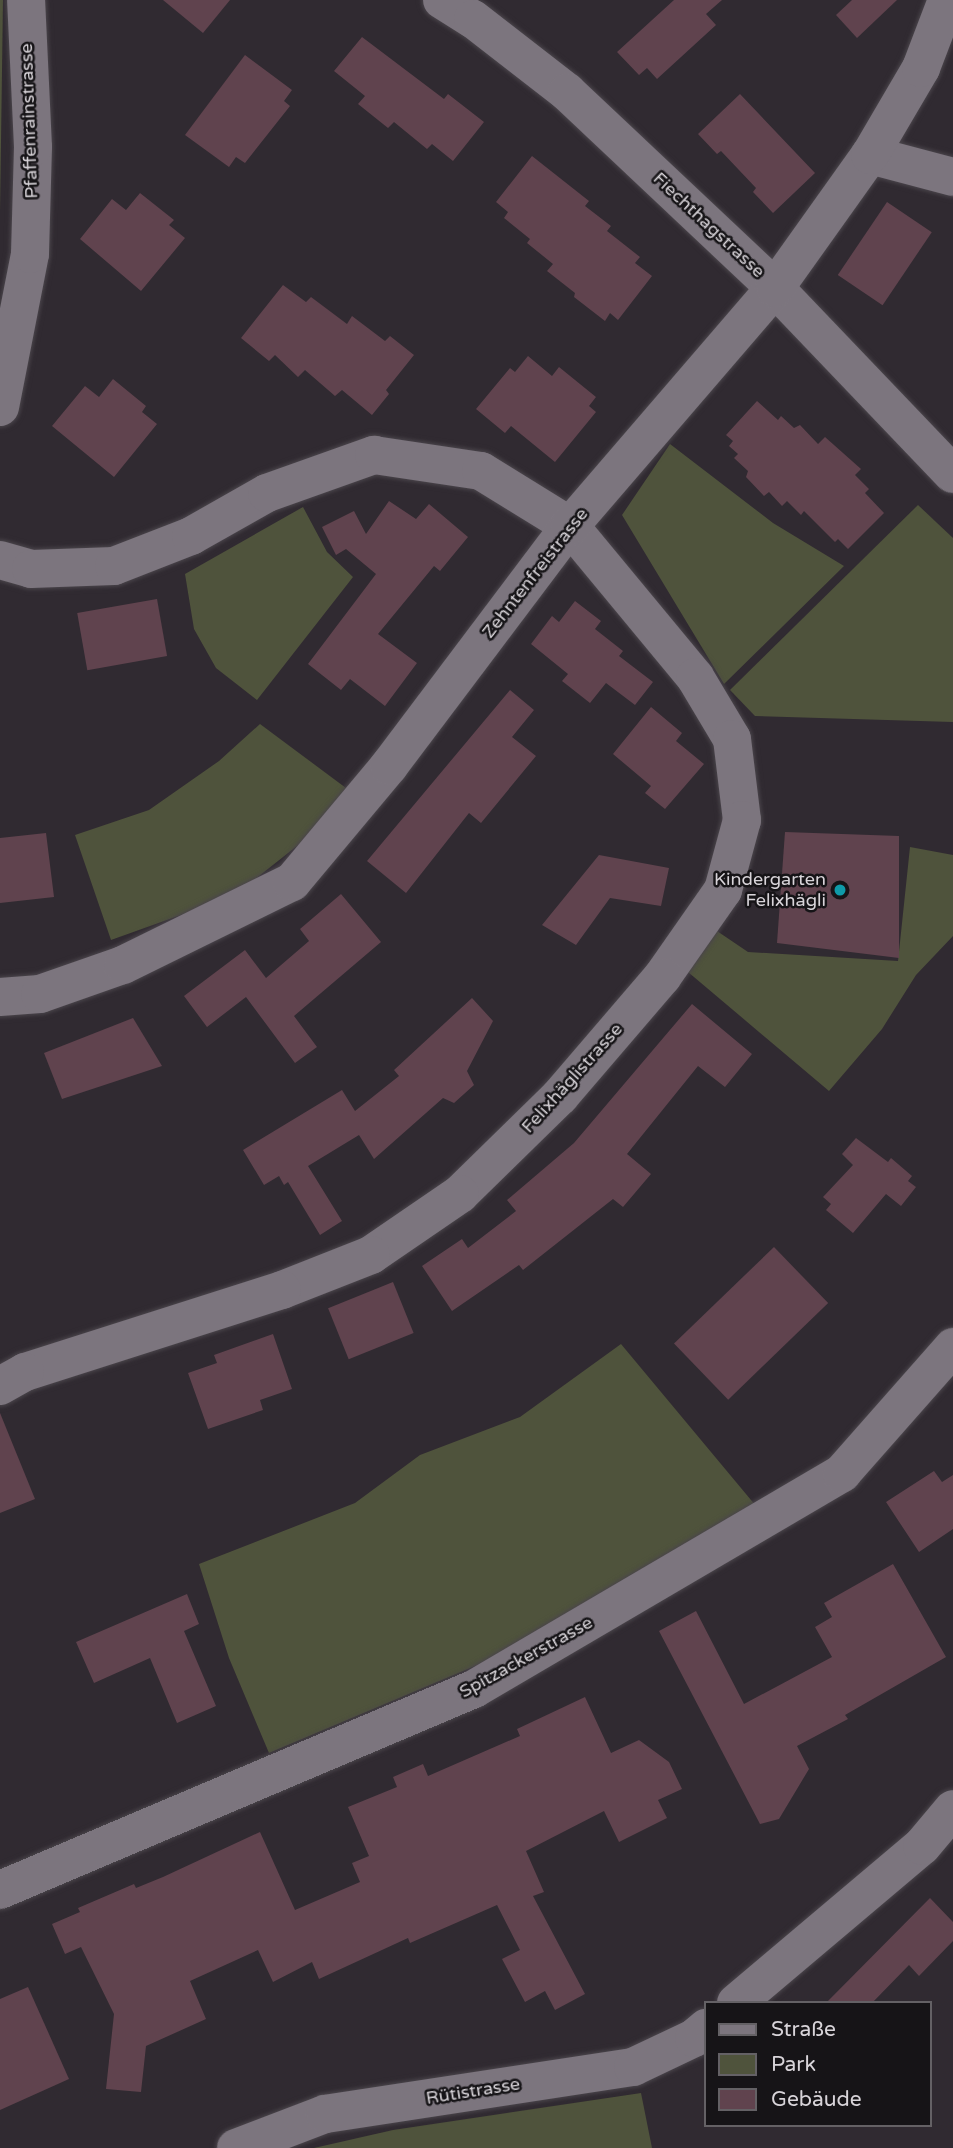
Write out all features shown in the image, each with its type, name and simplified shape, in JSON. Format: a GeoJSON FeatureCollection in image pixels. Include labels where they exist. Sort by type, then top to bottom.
{"type":"FeatureCollection","features":[{"type":"Feature","properties":{"kind":"street","name":"Pfaffenrainstrasse"},"geometry":{"type":"LineString","coordinates":[[0,407],[30,254],[33,147],[26,0]]}},
{"type":"Feature","properties":{"kind":"street","name":"Fiechthagstrasse"},"geometry":{"type":"LineString","coordinates":[[442,0],[473,19],[567,92],[775,288],[953,474]]}},
{"type":"Feature","properties":{"kind":"street","name":"Zehntenfreistrasse"},"geometry":{"type":"LineString","coordinates":[[0,997],[40,994],[123,965],[292,882],[389,766],[570,526],[775,288],[870,155],[921,68],[947,0]]}},
{"type":"Feature","properties":{"kind":"street"},"geometry":{"type":"LineString","coordinates":[[870,155],[953,177]]}},
{"type":"Feature","properties":{"kind":"street","name":"Felixhäglistrasse"},"geometry":{"type":"LineString","coordinates":[[0,560],[31,569],[114,566],[191,536],[267,493],[374,455],[481,471],[570,526],[695,677],[732,739],[741,820],[723,890],[662,977],[560,1096],[460,1194],[371,1255],[282,1290],[25,1372],[0,1386]]}},
{"type":"Feature","properties":{"kind":"street","name":"Spitzackerstrasse"},"geometry":{"type":"LineString","coordinates":[[0,1890],[474,1689],[842,1473],[947,1371]]}},
{"type":"Feature","properties":{"kind":"street"},"geometry":{"type":"LineString","coordinates":[[738,2001],[922,1846],[953,1809]]}},
{"type":"Feature","properties":{"kind":"street","name":"Rütistrasse"},"geometry":{"type":"LineString","coordinates":[[236,2148],[325,2114],[633,2067],[694,2038],[704,2030]]}},
{"type":"Feature","properties":{"kind":"green space"},"geometry":{"type":"Polygon","coordinates":[[[0,0],[3,0],[0,212],[0,0]]]}},
{"type":"Feature","properties":{"kind":"green space"},"geometry":{"type":"Polygon","coordinates":[[[670,444],[773,523],[844,566],[724,684],[622,515],[670,444]]]}},
{"type":"Feature","properties":{"kind":"green space"},"geometry":{"type":"Polygon","coordinates":[[[918,505],[953,538],[953,722],[755,716],[730,690],[918,505]]]}},
{"type":"Feature","properties":{"kind":"green space"},"geometry":{"type":"Polygon","coordinates":[[[303,507],[327,552],[353,577],[257,700],[216,668],[194,629],[185,574],[303,507]]]}},
{"type":"Feature","properties":{"kind":"green space"},"geometry":{"type":"Polygon","coordinates":[[[260,724],[346,788],[302,842],[234,896],[111,940],[75,835],[149,810],[219,761],[260,724]]]}},
{"type":"Feature","properties":{"kind":"green space"},"geometry":{"type":"Polygon","coordinates":[[[910,847],[953,855],[953,936],[916,975],[882,1029],[829,1091],[688,972],[717,931],[748,952],[898,961],[910,847]]]}},
{"type":"Feature","properties":{"kind":"green space"},"geometry":{"type":"Polygon","coordinates":[[[621,1344],[756,1506],[560,1630],[269,1753],[229,1658],[199,1564],[355,1503],[420,1455],[520,1417],[621,1344]]]}},
{"type":"Feature","properties":{"kind":"green space"},"geometry":{"type":"Polygon","coordinates":[[[641,2093],[652,2148],[314,2148],[393,2130],[641,2093]]]}},
{"type":"Feature","properties":{"kind":"building"},"geometry":{"type":"Polygon","coordinates":[[[163,0],[230,0],[203,33],[163,0]]]}},
{"type":"Feature","properties":{"kind":"building"},"geometry":{"type":"Polygon","coordinates":[[[674,0],[722,0],[706,14],[716,25],[657,79],[647,68],[639,75],[617,52],[674,0]]]}},
{"type":"Feature","properties":{"kind":"building"},"geometry":{"type":"Polygon","coordinates":[[[852,0],[897,0],[857,38],[836,15],[852,0]]]}},
{"type":"Feature","properties":{"kind":"building"},"geometry":{"type":"Polygon","coordinates":[[[362,37],[444,99],[448,94],[484,122],[453,161],[432,144],[427,149],[394,122],[388,128],[358,104],[365,96],[334,71],[362,37]]]}},
{"type":"Feature","properties":{"kind":"building"},"geometry":{"type":"Polygon","coordinates":[[[245,55],[292,90],[284,101],[290,106],[245,163],[236,157],[229,167],[185,135],[245,55]]]}},
{"type":"Feature","properties":{"kind":"building"},"geometry":{"type":"Polygon","coordinates":[[[740,94],[815,173],[773,213],[753,192],[756,188],[721,151],[717,154],[698,134],[740,94]]]}},
{"type":"Feature","properties":{"kind":"building"},"geometry":{"type":"Polygon","coordinates":[[[532,156],[589,201],[585,206],[611,226],[607,231],[640,257],[635,263],[652,276],[618,320],[610,313],[605,321],[574,297],[575,293],[547,271],[553,264],[527,243],[530,239],[504,218],[508,212],[496,202],[532,156]]]}},
{"type":"Feature","properties":{"kind":"building"},"geometry":{"type":"Polygon","coordinates":[[[140,193],[174,220],[169,225],[185,238],[141,291],[80,239],[112,199],[126,210],[140,193]]]}},
{"type":"Feature","properties":{"kind":"building"},"geometry":{"type":"Polygon","coordinates":[[[887,202],[932,232],[883,305],[838,275],[887,202]]]}},
{"type":"Feature","properties":{"kind":"building"},"geometry":{"type":"Polygon","coordinates":[[[283,285],[306,302],[311,297],[347,324],[352,316],[385,341],[390,336],[414,355],[386,390],[389,394],[372,415],[342,390],[335,396],[305,370],[298,377],[275,355],[269,361],[241,338],[283,285]]]}},
{"type":"Feature","properties":{"kind":"building"},"geometry":{"type":"Polygon","coordinates":[[[528,356],[552,376],[559,367],[596,397],[589,406],[596,412],[555,462],[511,426],[505,433],[476,409],[510,368],[515,372],[528,356]]]}},
{"type":"Feature","properties":{"kind":"building"},"geometry":{"type":"Polygon","coordinates":[[[113,379],[146,406],[142,412],[157,424],[114,477],[52,426],[85,386],[99,397],[113,379]]]}},
{"type":"Feature","properties":{"kind":"building"},"geometry":{"type":"Polygon","coordinates":[[[757,401],[778,420],[781,416],[794,428],[800,425],[818,444],[825,437],[861,469],[855,475],[869,489],[865,493],[884,513],[848,549],[838,539],[835,542],[804,511],[801,515],[787,501],[782,506],[769,492],[764,496],[746,477],[748,471],[734,458],[738,454],[729,446],[733,441],[726,435],[757,401]]]}},
{"type":"Feature","properties":{"kind":"building"},"geometry":{"type":"Polygon","coordinates":[[[389,501],[416,519],[429,504],[468,537],[440,571],[434,566],[378,634],[417,663],[385,706],[350,679],[341,690],[308,664],[376,574],[346,549],[336,555],[322,527],[354,511],[366,534],[389,501]]]}},
{"type":"Feature","properties":{"kind":"building"},"geometry":{"type":"Polygon","coordinates":[[[157,599],[167,656],[87,670],[77,613],[157,599]]]}},
{"type":"Feature","properties":{"kind":"building"},"geometry":{"type":"Polygon","coordinates":[[[575,601],[601,621],[595,629],[623,651],[619,656],[653,682],[635,705],[606,683],[590,703],[562,681],[568,674],[531,644],[552,616],[559,622],[575,601]]]}},
{"type":"Feature","properties":{"kind":"building"},"geometry":{"type":"Polygon","coordinates":[[[510,690],[534,710],[512,737],[536,756],[481,823],[469,813],[406,893],[367,861],[510,690]]]}},
{"type":"Feature","properties":{"kind":"building"},"geometry":{"type":"Polygon","coordinates":[[[651,707],[682,733],[676,741],[704,764],[665,809],[645,793],[651,786],[613,754],[651,707]]]}},
{"type":"Feature","properties":{"kind":"building","name":"Kindergarten Felixhägli"},"geometry":{"type":"Polygon","coordinates":[[[785,832],[899,836],[899,958],[777,943],[785,832]]]}},
{"type":"Feature","properties":{"kind":"building"},"geometry":{"type":"Polygon","coordinates":[[[46,833],[54,897],[0,903],[0,838],[46,833]]]}},
{"type":"Feature","properties":{"kind":"building"},"geometry":{"type":"Polygon","coordinates":[[[599,855],[669,868],[661,906],[610,898],[576,945],[542,925],[599,855]]]}},
{"type":"Feature","properties":{"kind":"building"},"geometry":{"type":"Polygon","coordinates":[[[341,894],[381,942],[294,1016],[317,1047],[295,1063],[246,997],[207,1027],[184,996],[245,950],[266,978],[309,941],[300,929],[341,894]]]}},
{"type":"Feature","properties":{"kind":"building"},"geometry":{"type":"Polygon","coordinates":[[[472,998],[493,1021],[467,1071],[474,1085],[454,1103],[443,1098],[374,1159],[359,1135],[308,1166],[342,1221],[320,1235],[288,1182],[284,1185],[279,1176],[264,1185],[243,1150],[342,1090],[355,1111],[399,1076],[394,1070],[472,998]]]}},
{"type":"Feature","properties":{"kind":"building"},"geometry":{"type":"Polygon","coordinates":[[[692,1004],[752,1054],[725,1087],[698,1066],[627,1154],[651,1174],[623,1207],[613,1199],[523,1270],[519,1265],[452,1311],[422,1266],[462,1239],[468,1248],[516,1211],[507,1200],[574,1143],[692,1004]]]}},
{"type":"Feature","properties":{"kind":"building"},"geometry":{"type":"Polygon","coordinates":[[[133,1018],[162,1066],[62,1099],[44,1053],[133,1018]]]}},
{"type":"Feature","properties":{"kind":"building"},"geometry":{"type":"Polygon","coordinates":[[[856,1138],[888,1162],[891,1158],[912,1176],[908,1181],[916,1187],[901,1206],[886,1194],[853,1233],[826,1210],[831,1204],[823,1197],[853,1165],[842,1154],[856,1138]]]}},
{"type":"Feature","properties":{"kind":"building"},"geometry":{"type":"Polygon","coordinates":[[[774,1247],[828,1303],[728,1400],[674,1344],[774,1247]]]}},
{"type":"Feature","properties":{"kind":"building"},"geometry":{"type":"Polygon","coordinates":[[[393,1282],[414,1333],[349,1359],[328,1308],[393,1282]]]}},
{"type":"Feature","properties":{"kind":"building"},"geometry":{"type":"Polygon","coordinates":[[[273,1334],[292,1389],[260,1400],[263,1410],[208,1429],[188,1373],[217,1363],[214,1355],[273,1334]]]}},
{"type":"Feature","properties":{"kind":"building"},"geometry":{"type":"Polygon","coordinates":[[[0,1413],[35,1499],[0,1513],[0,1413]]]}},
{"type":"Feature","properties":{"kind":"building"},"geometry":{"type":"Polygon","coordinates":[[[934,1471],[942,1482],[953,1475],[953,1529],[919,1552],[886,1502],[934,1471]]]}},
{"type":"Feature","properties":{"kind":"building"},"geometry":{"type":"Polygon","coordinates":[[[893,1564],[946,1657],[845,1715],[848,1719],[797,1746],[809,1769],[779,1819],[760,1824],[659,1631],[696,1611],[744,1704],[832,1657],[815,1627],[832,1617],[824,1603],[893,1564]]]}},
{"type":"Feature","properties":{"kind":"building"},"geometry":{"type":"Polygon","coordinates":[[[187,1594],[199,1624],[184,1631],[216,1706],[177,1723],[150,1658],[94,1683],[76,1642],[187,1594]]]}},
{"type":"Feature","properties":{"kind":"building"},"geometry":{"type":"Polygon","coordinates":[[[585,1697],[611,1753],[639,1740],[669,1762],[682,1789],[658,1800],[667,1818],[619,1842],[604,1811],[526,1851],[544,1892],[533,1896],[585,1994],[555,2010],[545,1991],[525,2002],[502,1959],[520,1950],[497,1905],[410,1943],[408,1938],[319,1979],[312,1962],[273,1982],[258,1950],[190,1981],[206,2019],[146,2046],[141,2092],[106,2089],[114,2014],[81,1947],[65,1954],[52,1924],[80,1912],[78,1908],[134,1884],[136,1888],[163,1877],[260,1832],[295,1910],[360,1882],[352,1863],[369,1856],[348,1807],[397,1787],[393,1777],[423,1764],[428,1776],[520,1736],[517,1729],[585,1697]]]}},
{"type":"Feature","properties":{"kind":"building"},"geometry":{"type":"Polygon","coordinates":[[[930,1898],[953,1922],[953,1941],[919,1976],[909,1965],[874,2001],[828,2001],[930,1898]]]}},
{"type":"Feature","properties":{"kind":"building"},"geometry":{"type":"Polygon","coordinates":[[[28,1987],[69,2079],[0,2110],[0,1999],[28,1987]]]}},
{"type":"Feature","properties":{"kind":"place","name":"Kindergarten Felixhägli"},"geometry":{"type":"Point","coordinates":[840,890]}}]}
